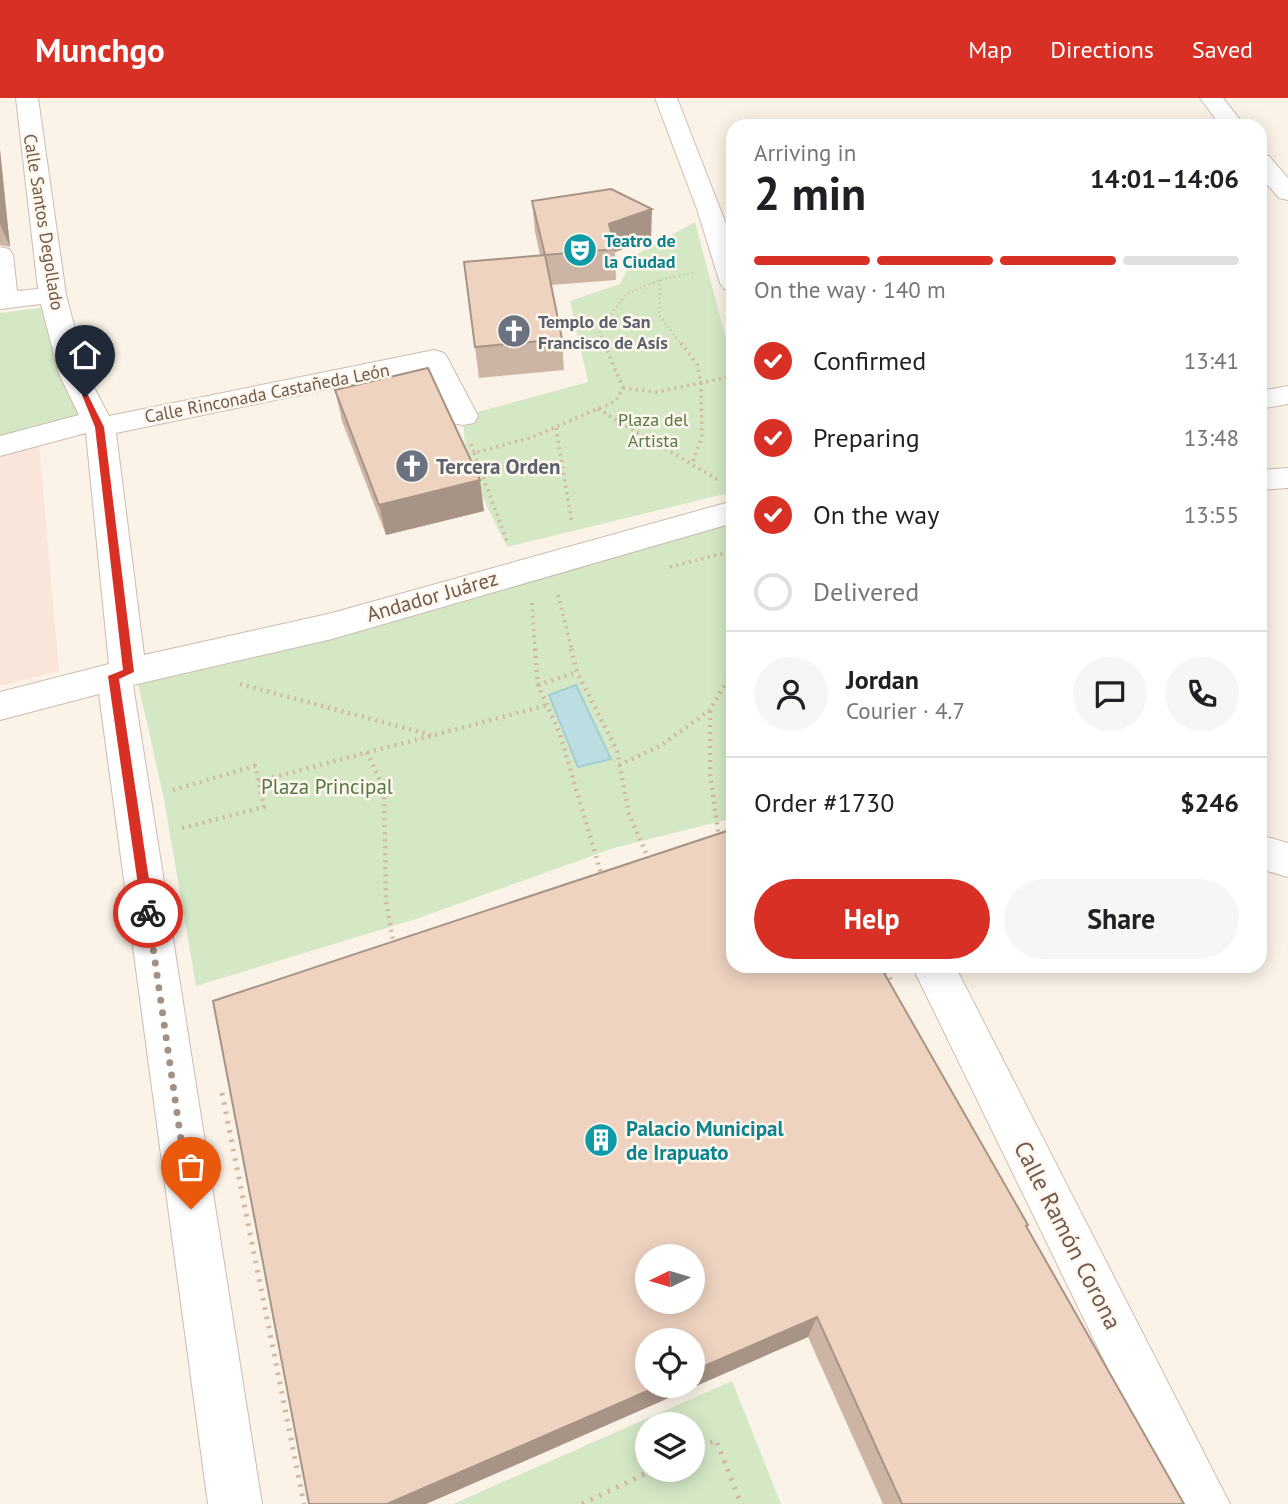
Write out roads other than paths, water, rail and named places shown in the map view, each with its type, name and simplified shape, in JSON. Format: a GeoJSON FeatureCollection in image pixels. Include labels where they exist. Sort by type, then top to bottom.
{"type":"FeatureCollection","features":[{"type":"Feature","properties":{"kind":"street","name":"Calle Santos Degollado"},"geometry":{"type":"LineString","coordinates":[[27,98],[52,295],[72,374],[98,424],[121,674],[235,1504]]}},
{"type":"Feature","properties":{"kind":"street"},"geometry":{"type":"LineString","coordinates":[[666,98],[710,209],[726,261]]}},
{"type":"Feature","properties":{"kind":"street"},"geometry":{"type":"LineString","coordinates":[[1211,98],[1228,119]]}},
{"type":"Feature","properties":{"kind":"street"},"geometry":{"type":"LineString","coordinates":[[1267,161],[1288,159]]}},
{"type":"Feature","properties":{"kind":"street"},"geometry":{"type":"LineString","coordinates":[[1267,170],[1288,193]]}},
{"type":"Feature","properties":{"kind":"street"},"geometry":{"type":"LineString","coordinates":[[0,255],[3,301],[52,295]]}},
{"type":"Feature","properties":{"kind":"street","name":"Calle Rinconada Castañeda León"},"geometry":{"type":"LineString","coordinates":[[0,446],[98,424],[434,359],[463,416]]}},
{"type":"Feature","properties":{"kind":"street"},"geometry":{"type":"LineString","coordinates":[[1267,399],[1288,395]]}},
{"type":"Feature","properties":{"kind":"street"},"geometry":{"type":"LineString","coordinates":[[1267,480],[1288,478]]}},
{"type":"Feature","properties":{"kind":"street","name":"Andador Juárez"},"geometry":{"type":"LineString","coordinates":[[0,706],[121,674],[332,625],[565,559],[726,498]]}},
{"type":"Feature","properties":{"kind":"street"},"geometry":{"type":"LineString","coordinates":[[1267,854],[1288,860]]}},
{"type":"Feature","properties":{"kind":"street","name":"Calle Ramón Corona"},"geometry":{"type":"LineString","coordinates":[[937,973],[1203,1504]]}},
{"type":"Feature","properties":{"kind":"water"},"geometry":{"type":"Polygon","coordinates":[[[576,685],[611,759],[578,767],[549,695],[576,685]]]}},
{"type":"Feature","properties":{"kind":"place","name":"Teatro de la Ciudad"},"geometry":{"type":"Point","coordinates":[580,250]}},
{"type":"Feature","properties":{"kind":"place","name":"Templo de San Francisco de Asís"},"geometry":{"type":"Point","coordinates":[514,331]}},
{"type":"Feature","properties":{"kind":"place","name":"Tercera Orden"},"geometry":{"type":"Point","coordinates":[412,466]}},
{"type":"Feature","properties":{"kind":"place","name":"Palacio Municipal de Irapuato"},"geometry":{"type":"Point","coordinates":[601,1140]}},
{"type":"Feature","properties":{"kind":"park label","name":"Plaza del Artista"},"geometry":{"type":"Point","coordinates":[653,429]}},
{"type":"Feature","properties":{"kind":"park label","name":"Plaza Principal"},"geometry":{"type":"Point","coordinates":[327,786]}}]}
